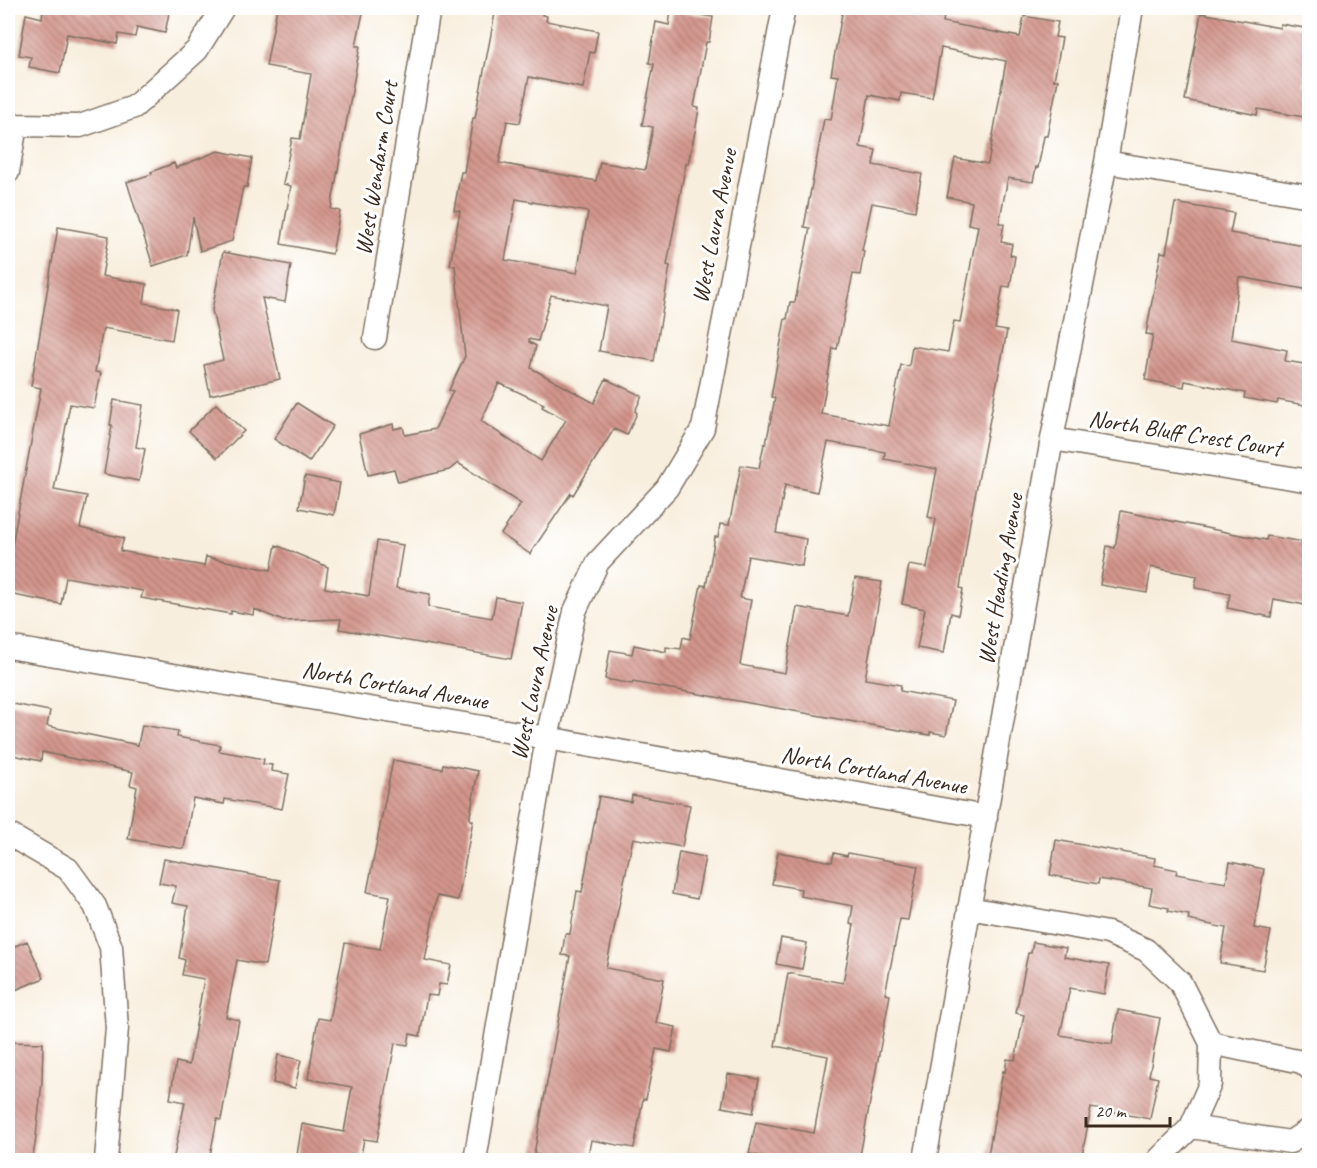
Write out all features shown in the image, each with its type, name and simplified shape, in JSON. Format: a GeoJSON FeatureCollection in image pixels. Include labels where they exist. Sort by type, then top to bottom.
{"type":"FeatureCollection","features":[{"type":"Feature","properties":{"kind":"street"},"geometry":{"type":"LineString","coordinates":[[8,172],[11,124],[80,126],[134,107],[197,50],[223,8]]}},
{"type":"Feature","properties":{"kind":"street","name":"West Wendarm Court"},"geometry":{"type":"LineString","coordinates":[[375,338],[429,8]]}},
{"type":"Feature","properties":{"kind":"street","name":"West Laura Avenue"},"geometry":{"type":"LineString","coordinates":[[475,1161],[548,738],[575,610],[598,562],[667,488],[703,428],[784,8]]}},
{"type":"Feature","properties":{"kind":"street","name":"West Heading Avenue"},"geometry":{"type":"LineString","coordinates":[[925,1161],[1132,8]]}},
{"type":"Feature","properties":{"kind":"street"},"geometry":{"type":"LineString","coordinates":[[1106,162],[1310,196]]}},
{"type":"Feature","properties":{"kind":"street","name":"North Bluff Crest Court"},"geometry":{"type":"LineString","coordinates":[[1053,439],[1310,481]]}},
{"type":"Feature","properties":{"kind":"street","name":"North Cortland Avenue"},"geometry":{"type":"LineString","coordinates":[[8,647],[548,738],[986,817]]}},
{"type":"Feature","properties":{"kind":"street"},"geometry":{"type":"LineString","coordinates":[[8,834],[68,868],[95,906],[111,947],[117,1028],[106,1161]]}},
{"type":"Feature","properties":{"kind":"street"},"geometry":{"type":"LineString","coordinates":[[969,908],[1108,933],[1146,950],[1180,982],[1211,1043],[1210,1084],[1191,1127],[1158,1161]]}},
{"type":"Feature","properties":{"kind":"street"},"geometry":{"type":"LineString","coordinates":[[1211,1043],[1302,1062],[1310,1069]]}},
{"type":"Feature","properties":{"kind":"street"},"geometry":{"type":"LineString","coordinates":[[1191,1127],[1290,1142],[1310,1129]]}},
{"type":"Feature","properties":{"kind":"building"},"geometry":{"type":"Polygon","coordinates":[[[43,8],[91,11],[91,8],[170,8],[165,33],[137,27],[135,37],[119,34],[117,44],[67,34],[60,73],[29,67],[31,57],[19,55],[26,14],[42,18],[43,8]]]}},
{"type":"Feature","properties":{"kind":"building"},"geometry":{"type":"Polygon","coordinates":[[[277,8],[364,8],[356,46],[360,46],[331,209],[340,211],[332,254],[281,244],[291,186],[283,184],[292,138],[300,139],[311,74],[266,66],[277,8]]]}},
{"type":"Feature","properties":{"kind":"building"},"geometry":{"type":"Polygon","coordinates":[[[496,8],[544,8],[542,15],[547,16],[546,21],[598,31],[594,53],[590,52],[583,88],[529,77],[520,123],[507,121],[499,163],[596,181],[600,162],[645,170],[653,127],[642,125],[654,64],[649,63],[656,22],[669,25],[671,10],[713,17],[694,107],[699,108],[667,265],[670,266],[654,361],[599,351],[607,306],[551,295],[538,341],[529,339],[529,342],[536,346],[531,368],[594,403],[606,379],[642,396],[627,435],[614,429],[573,495],[571,493],[530,554],[501,534],[521,504],[458,463],[449,470],[398,482],[394,469],[368,475],[359,434],[393,424],[394,429],[403,427],[405,435],[435,429],[453,391],[449,390],[465,356],[455,266],[450,265],[460,211],[454,210],[461,172],[464,172],[473,118],[475,118],[496,8]],[[516,199],[505,260],[577,273],[588,212],[516,199]],[[499,383],[481,421],[541,461],[566,420],[542,407],[544,404],[499,383]]]}},
{"type":"Feature","properties":{"kind":"building"},"geometry":{"type":"Polygon","coordinates":[[[843,8],[945,8],[943,22],[1020,37],[1024,16],[1058,22],[1055,37],[1062,38],[1054,80],[1058,80],[1038,168],[1036,167],[1033,182],[1008,178],[999,223],[1004,224],[1001,242],[1012,244],[1010,255],[1015,256],[1010,287],[1003,286],[995,329],[1007,331],[970,522],[958,615],[951,613],[944,653],[917,648],[925,609],[902,604],[909,565],[927,568],[936,519],[928,517],[937,469],[884,459],[885,452],[828,442],[817,492],[785,485],[776,533],[806,539],[802,566],[748,556],[740,598],[751,600],[740,665],[785,673],[797,607],[848,616],[855,578],[882,582],[865,679],[901,685],[900,691],[953,701],[946,735],[893,729],[633,682],[632,684],[605,679],[610,650],[632,654],[634,645],[666,652],[666,647],[681,649],[683,637],[690,639],[701,585],[706,586],[715,537],[718,537],[720,524],[729,525],[741,465],[759,468],[775,398],[771,397],[785,319],[787,319],[790,302],[795,302],[810,228],[804,227],[824,119],[831,120],[838,76],[831,75],[843,8]],[[941,48],[932,98],[901,93],[900,101],[869,95],[860,147],[876,150],[873,165],[922,174],[915,211],[872,203],[862,250],[864,251],[860,275],[853,274],[837,349],[833,348],[821,414],[889,426],[901,365],[909,366],[912,346],[948,352],[954,321],[960,322],[978,226],[968,224],[972,202],[947,197],[955,158],[988,164],[1006,61],[941,48]]]}},
{"type":"Feature","properties":{"kind":"building"},"geometry":{"type":"Polygon","coordinates":[[[1201,13],[1280,28],[1280,24],[1310,29],[1310,57],[1304,84],[1310,85],[1310,118],[1258,109],[1257,115],[1185,100],[1201,13]]]}},
{"type":"Feature","properties":{"kind":"building"},"geometry":{"type":"Polygon","coordinates":[[[218,151],[252,158],[247,187],[243,187],[232,241],[200,251],[193,217],[187,255],[153,266],[127,182],[152,174],[151,172],[174,163],[176,168],[218,151]]]}},
{"type":"Feature","properties":{"kind":"building"},"geometry":{"type":"Polygon","coordinates":[[[1175,203],[1234,213],[1230,233],[1310,247],[1310,290],[1239,277],[1231,339],[1287,350],[1285,361],[1310,365],[1310,406],[1278,400],[1277,404],[1244,398],[1245,393],[1185,381],[1184,387],[1145,380],[1153,335],[1146,334],[1161,252],[1166,253],[1175,203]]]}},
{"type":"Feature","properties":{"kind":"building"},"geometry":{"type":"Polygon","coordinates":[[[58,227],[109,236],[102,276],[147,284],[144,303],[177,309],[172,340],[103,328],[95,372],[101,373],[94,408],[70,404],[54,490],[87,496],[80,528],[124,538],[120,551],[204,566],[206,557],[271,570],[276,545],[328,567],[325,588],[369,596],[377,541],[403,545],[396,588],[430,594],[428,607],[492,618],[496,597],[522,602],[511,659],[339,629],[341,619],[283,621],[254,609],[253,615],[231,611],[231,614],[141,598],[143,591],[66,577],[61,604],[8,594],[8,555],[10,556],[41,388],[31,386],[58,227]]]}},
{"type":"Feature","properties":{"kind":"building"},"geometry":{"type":"Polygon","coordinates":[[[223,252],[291,265],[285,302],[262,298],[280,379],[210,395],[204,365],[223,360],[212,310],[223,252]]]}},
{"type":"Feature","properties":{"kind":"building"},"geometry":{"type":"Polygon","coordinates":[[[114,400],[143,405],[136,447],[145,449],[139,481],[104,474],[114,400]]]}},
{"type":"Feature","properties":{"kind":"building"},"geometry":{"type":"Polygon","coordinates":[[[297,403],[333,426],[309,462],[274,439],[297,403]]]}},
{"type":"Feature","properties":{"kind":"building"},"geometry":{"type":"Polygon","coordinates":[[[216,404],[244,431],[217,458],[189,431],[216,404]]]}},
{"type":"Feature","properties":{"kind":"building"},"geometry":{"type":"Polygon","coordinates":[[[305,476],[340,483],[334,515],[299,508],[305,476]]]}},
{"type":"Feature","properties":{"kind":"building"},"geometry":{"type":"Polygon","coordinates":[[[1121,511],[1266,540],[1267,536],[1310,543],[1310,606],[1274,599],[1271,617],[1227,608],[1230,594],[1195,588],[1197,576],[1151,567],[1147,593],[1100,585],[1107,546],[1115,548],[1121,511]]]}},
{"type":"Feature","properties":{"kind":"building"},"geometry":{"type":"Polygon","coordinates":[[[8,703],[50,711],[47,726],[138,745],[142,725],[178,731],[177,737],[220,745],[219,751],[264,759],[263,764],[272,765],[271,771],[289,774],[282,809],[225,799],[224,804],[193,798],[184,849],[128,839],[137,787],[130,785],[133,772],[42,752],[41,761],[8,754],[8,703]]]}},
{"type":"Feature","properties":{"kind":"building"},"geometry":{"type":"Polygon","coordinates":[[[393,760],[442,769],[443,764],[478,771],[470,815],[470,820],[473,820],[458,900],[437,896],[425,960],[451,965],[447,985],[439,984],[437,996],[427,995],[420,1036],[410,1034],[408,1045],[395,1043],[377,1141],[364,1139],[360,1161],[296,1161],[302,1124],[344,1132],[352,1087],[308,1079],[318,1018],[330,1020],[345,943],[380,949],[390,896],[367,892],[393,760]]]}},
{"type":"Feature","properties":{"kind":"building"},"geometry":{"type":"Polygon","coordinates":[[[632,795],[690,805],[682,847],[633,838],[606,968],[664,979],[656,1023],[676,1027],[671,1052],[656,1049],[646,1099],[643,1099],[634,1148],[591,1140],[587,1161],[544,1161],[545,1156],[534,1154],[570,956],[562,955],[565,934],[570,934],[577,891],[582,892],[599,796],[631,802],[632,795]]]}},
{"type":"Feature","properties":{"kind":"building"},"geometry":{"type":"Polygon","coordinates":[[[1056,840],[1155,858],[1154,865],[1177,870],[1176,874],[1226,883],[1230,862],[1264,869],[1254,928],[1271,931],[1263,970],[1220,963],[1226,928],[1188,920],[1189,915],[1149,904],[1152,888],[1099,879],[1098,884],[1050,875],[1056,840]]]}},
{"type":"Feature","properties":{"kind":"building"},"geometry":{"type":"Polygon","coordinates":[[[679,852],[705,857],[697,899],[672,894],[679,852]]]}},
{"type":"Feature","properties":{"kind":"building"},"geometry":{"type":"Polygon","coordinates":[[[778,852],[832,862],[834,853],[847,856],[848,853],[918,866],[908,920],[900,919],[885,994],[890,995],[859,1161],[787,1161],[749,1154],[756,1122],[814,1133],[828,1056],[775,1046],[788,973],[843,983],[854,925],[850,924],[853,906],[800,896],[801,889],[772,884],[778,852]]]}},
{"type":"Feature","properties":{"kind":"building"},"geometry":{"type":"Polygon","coordinates":[[[164,859],[280,880],[265,965],[237,960],[226,1017],[239,1020],[221,1120],[217,1119],[209,1161],[173,1161],[185,1102],[170,1099],[176,1062],[189,1065],[204,979],[182,975],[185,960],[179,958],[188,906],[172,903],[176,886],[159,883],[164,859]]]}},
{"type":"Feature","properties":{"kind":"building"},"geometry":{"type":"Polygon","coordinates":[[[781,938],[807,943],[802,969],[776,964],[781,938]]]}},
{"type":"Feature","properties":{"kind":"building"},"geometry":{"type":"Polygon","coordinates":[[[27,941],[44,978],[8,993],[8,949],[27,941]]]}},
{"type":"Feature","properties":{"kind":"building"},"geometry":{"type":"Polygon","coordinates":[[[1033,942],[1066,948],[1064,957],[1109,965],[1104,994],[1070,988],[1060,1035],[1112,1044],[1118,1010],[1160,1018],[1149,1076],[1158,1078],[1150,1119],[1091,1108],[1081,1161],[1017,1161],[988,1155],[1003,1071],[1005,1072],[1007,1059],[1015,1060],[1024,1015],[1016,1013],[1028,953],[1031,953],[1033,942]]]}},
{"type":"Feature","properties":{"kind":"building"},"geometry":{"type":"Polygon","coordinates":[[[8,1042],[43,1043],[42,1082],[32,1161],[8,1161],[8,1042]]]}},
{"type":"Feature","properties":{"kind":"building"},"geometry":{"type":"Polygon","coordinates":[[[278,1055],[301,1060],[295,1088],[273,1083],[278,1055]]]}},
{"type":"Feature","properties":{"kind":"building"},"geometry":{"type":"Polygon","coordinates":[[[728,1074],[759,1079],[753,1113],[722,1107],[728,1074]]]}}]}
